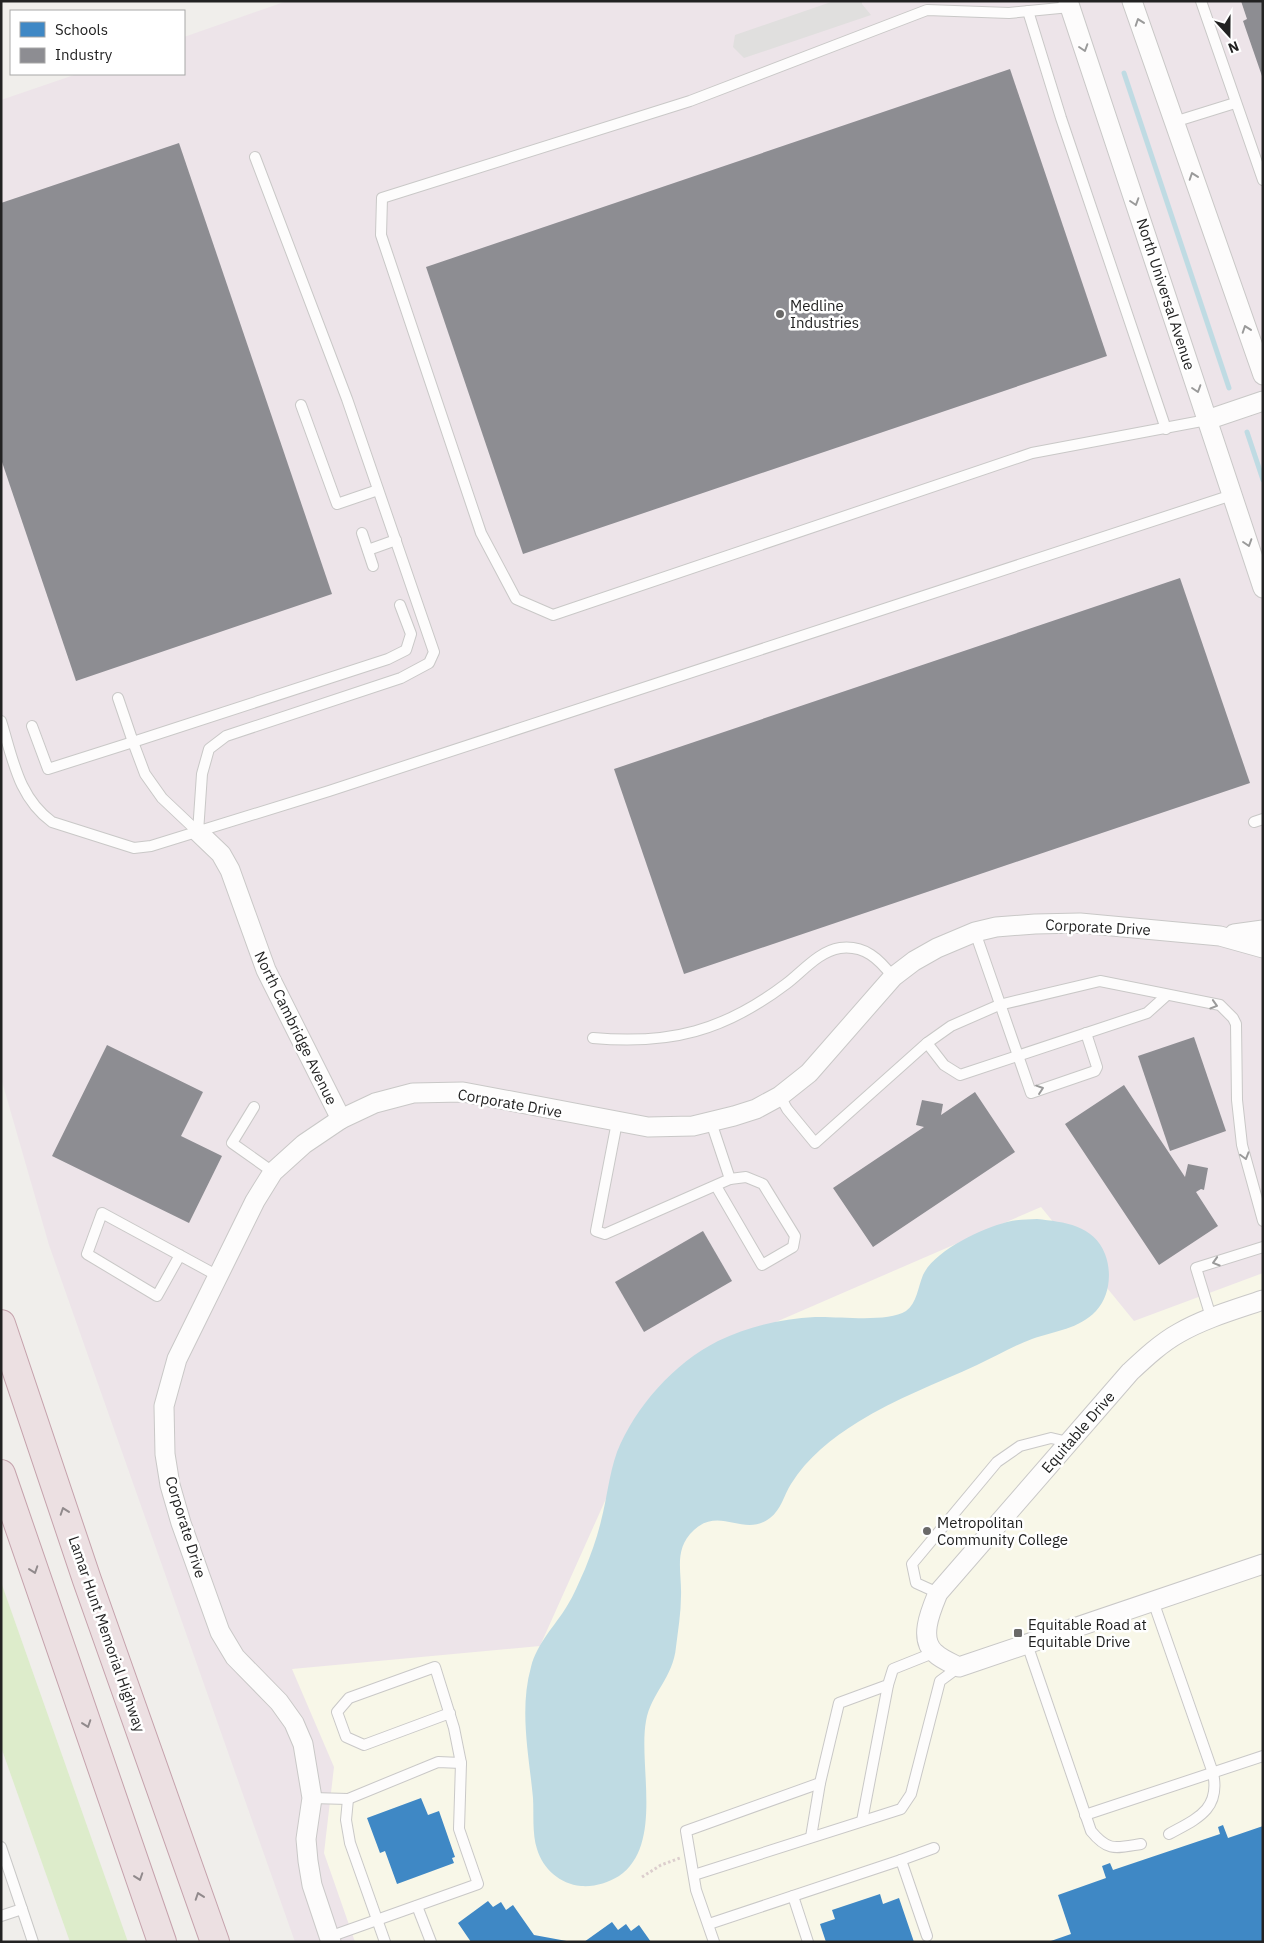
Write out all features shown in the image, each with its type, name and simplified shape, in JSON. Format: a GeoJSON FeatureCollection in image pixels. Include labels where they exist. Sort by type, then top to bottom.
{"type":"FeatureCollection","features":[{"type":"Feature","properties":{"kind":"highway","name":"Lamar Hunt Memorial Highway"},"geometry":{"type":"LineString","coordinates":[[1,1324],[87,1580],[215,1942]]}},
{"type":"Feature","properties":{"kind":"highway"},"geometry":{"type":"LineString","coordinates":[[1,1474],[162,1942]]}},
{"type":"Feature","properties":{"kind":"street"},"geometry":{"type":"LineString","coordinates":[[1132,1],[1263,375]]}},
{"type":"Feature","properties":{"kind":"street","name":"North Universal Avenue"},"geometry":{"type":"LineString","coordinates":[[1069,4],[1263,588]]}},
{"type":"Feature","properties":{"kind":"street"},"geometry":{"type":"LineString","coordinates":[[1208,420],[1263,401]]}},
{"type":"Feature","properties":{"kind":"street","name":"North Cambridge Avenue"},"geometry":{"type":"LineString","coordinates":[[198,832],[221,854],[230,870],[266,970],[341,1119]]}},
{"type":"Feature","properties":{"kind":"street","name":"Corporate Drive"},"geometry":{"type":"LineString","coordinates":[[330,1939],[312,1885],[306,1839],[312,1798],[303,1744],[294,1723],[279,1702],[235,1657],[220,1632],[170,1486],[165,1454],[164,1406],[177,1359],[255,1201],[272,1172],[304,1144],[341,1119],[375,1103],[413,1093],[463,1092],[648,1127],[693,1126],[756,1109],[780,1096],[809,1073],[893,978],[914,961],[937,948],[975,932],[1035,924],[1080,923],[1220,936],[1263,948]]}},
{"type":"Feature","properties":{"kind":"street","name":"Corporate Drive"},"geometry":{"type":"LineString","coordinates":[[1220,936],[1254,933],[1263,930]]}},
{"type":"Feature","properties":{"kind":"street","name":"Equitable Drive"},"geometry":{"type":"LineString","coordinates":[[933,1653],[926,1638],[931,1610],[938,1593],[1130,1372],[1152,1352],[1178,1334],[1211,1317],[1263,1300]]}},
{"type":"Feature","properties":{"kind":"street"},"geometry":{"type":"LineString","coordinates":[[933,1653],[959,1667],[1263,1564]]}},
{"type":"Feature","properties":{"kind":"lane"},"geometry":{"type":"LineString","coordinates":[[1201,1],[1235,104],[1263,180]]}},
{"type":"Feature","properties":{"kind":"lane"},"geometry":{"type":"LineString","coordinates":[[1069,4],[1009,13],[927,10],[690,100],[382,198],[381,235],[481,533],[516,599],[553,615],[1032,454],[1208,420]]}},
{"type":"Feature","properties":{"kind":"lane"},"geometry":{"type":"LineString","coordinates":[[1028,11],[1061,118],[1166,429]]}},
{"type":"Feature","properties":{"kind":"lane"},"geometry":{"type":"LineString","coordinates":[[1174,122],[1235,104]]}},
{"type":"Feature","properties":{"kind":"lane"},"geometry":{"type":"LineString","coordinates":[[198,832],[202,774],[209,749],[226,736],[401,678],[429,662],[434,652],[347,398],[255,157]]}},
{"type":"Feature","properties":{"kind":"lane"},"geometry":{"type":"LineString","coordinates":[[301,405],[336,504],[378,490]]}},
{"type":"Feature","properties":{"kind":"lane"},"geometry":{"type":"LineString","coordinates":[[1,720],[22,788],[41,814],[52,822],[134,848],[151,846],[1232,495]]}},
{"type":"Feature","properties":{"kind":"lane"},"geometry":{"type":"LineString","coordinates":[[362,533],[373,566]]}},
{"type":"Feature","properties":{"kind":"lane"},"geometry":{"type":"LineString","coordinates":[[368,550],[396,540]]}},
{"type":"Feature","properties":{"kind":"lane"},"geometry":{"type":"LineString","coordinates":[[32,726],[48,769],[388,659],[406,650],[411,634],[400,604]]}},
{"type":"Feature","properties":{"kind":"lane"},"geometry":{"type":"LineString","coordinates":[[118,698],[145,774],[162,798],[198,832]]}},
{"type":"Feature","properties":{"kind":"lane"},"geometry":{"type":"LineString","coordinates":[[975,932],[1031,1092],[1095,1071],[1097,1067],[1086,1033]]}},
{"type":"Feature","properties":{"kind":"lane"},"geometry":{"type":"LineString","coordinates":[[593,1038],[623,1041],[657,1040],[687,1034],[719,1024],[763,1001],[822,955],[838,948],[856,948],[868,951],[893,978]]}},
{"type":"Feature","properties":{"kind":"lane"},"geometry":{"type":"LineString","coordinates":[[780,1096],[787,1109],[814,1143],[926,1043],[950,1026],[999,1005],[1100,982],[1220,1005],[1233,1018],[1236,1024],[1238,1100],[1242,1145],[1263,1221]]}},
{"type":"Feature","properties":{"kind":"lane"},"geometry":{"type":"LineString","coordinates":[[926,1043],[944,1065],[960,1075],[1147,1013],[1167,995]]}},
{"type":"Feature","properties":{"kind":"lane"},"geometry":{"type":"LineString","coordinates":[[254,1107],[232,1143],[272,1172]]}},
{"type":"Feature","properties":{"kind":"lane"},"geometry":{"type":"LineString","coordinates":[[617,1122],[596,1230],[605,1234],[730,1179],[746,1177],[763,1184],[795,1236],[793,1247],[762,1265],[716,1186]]}},
{"type":"Feature","properties":{"kind":"lane"},"geometry":{"type":"LineString","coordinates":[[711,1122],[730,1179]]}},
{"type":"Feature","properties":{"kind":"lane"},"geometry":{"type":"LineString","coordinates":[[180,1255],[157,1296],[86,1254],[102,1213],[180,1255],[218,1276]]}},
{"type":"Feature","properties":{"kind":"lane"},"geometry":{"type":"LineString","coordinates":[[1211,1317],[1196,1268],[1263,1248]]}},
{"type":"Feature","properties":{"kind":"lane"},"geometry":{"type":"LineString","coordinates":[[938,1593],[916,1583],[912,1564],[997,1462],[1020,1446],[1051,1438],[1068,1442]]}},
{"type":"Feature","properties":{"kind":"lane"},"geometry":{"type":"LineString","coordinates":[[1153,1601],[1216,1785],[1213,1797],[1203,1815],[1169,1834]]}},
{"type":"Feature","properties":{"kind":"lane"},"geometry":{"type":"LineString","coordinates":[[1027,1644],[1091,1831],[1100,1842],[1114,1849],[1141,1844]]}},
{"type":"Feature","properties":{"kind":"lane"},"geometry":{"type":"LineString","coordinates":[[862,1822],[888,1685],[893,1669],[933,1653]]}},
{"type":"Feature","properties":{"kind":"lane"},"geometry":{"type":"LineString","coordinates":[[330,1939],[478,1884],[458,1829],[461,1763],[450,1712],[436,1667],[349,1698],[337,1712],[346,1737],[364,1745],[450,1712]]}},
{"type":"Feature","properties":{"kind":"lane"},"geometry":{"type":"LineString","coordinates":[[694,1875],[902,1809],[911,1794],[940,1681],[959,1667]]}},
{"type":"Feature","properties":{"kind":"lane"},"geometry":{"type":"LineString","coordinates":[[812,1838],[820,1783],[839,1704],[888,1685]]}},
{"type":"Feature","properties":{"kind":"lane"},"geometry":{"type":"LineString","coordinates":[[1085,1815],[1263,1756]]}},
{"type":"Feature","properties":{"kind":"lane"},"geometry":{"type":"LineString","coordinates":[[312,1798],[348,1799],[438,1762],[461,1763]]}},
{"type":"Feature","properties":{"kind":"lane"},"geometry":{"type":"LineString","coordinates":[[714,1942],[696,1890],[686,1831],[820,1783]]}},
{"type":"Feature","properties":{"kind":"lane"},"geometry":{"type":"LineString","coordinates":[[348,1799],[346,1820],[350,1844],[385,1942]]}},
{"type":"Feature","properties":{"kind":"lane"},"geometry":{"type":"LineString","coordinates":[[1,1847],[33,1942]]}},
{"type":"Feature","properties":{"kind":"lane"},"geometry":{"type":"LineString","coordinates":[[709,1924],[934,1848]]}},
{"type":"Feature","properties":{"kind":"lane"},"geometry":{"type":"LineString","coordinates":[[901,1860],[926,1936]]}},
{"type":"Feature","properties":{"kind":"lane"},"geometry":{"type":"LineString","coordinates":[[794,1896],[808,1942]]}},
{"type":"Feature","properties":{"kind":"lane"},"geometry":{"type":"LineString","coordinates":[[417,1906],[431,1942]]}},
{"type":"Feature","properties":{"kind":"lane"},"geometry":{"type":"LineString","coordinates":[[1,1916],[22,1909]]}},
{"type":"Feature","properties":{"kind":"path"},"geometry":{"type":"LineString","coordinates":[[642,1877],[661,1865],[690,1854]]}},
{"type":"Feature","properties":{"kind":"shaded area"},"geometry":{"type":"Polygon","coordinates":[[[287,1],[1263,1],[1263,1942],[295,1942],[49,1245],[1,1078],[1,100],[74,75],[185,75],[185,37],[287,1]]]}},
{"type":"Feature","properties":{"kind":"shaded area"},"geometry":{"type":"Polygon","coordinates":[[[834,1],[862,1],[862,4],[871,15],[744,58],[733,47],[735,35],[834,1]]]}},
{"type":"Feature","properties":{"kind":"shaded area","name":"Metropolitan Community College"},"geometry":{"type":"Polygon","coordinates":[[[1041,1207],[1134,1321],[1263,1273],[1263,1942],[355,1942],[324,1853],[334,1767],[292,1669],[540,1646],[643,1416],[725,1344],[1041,1207]]]}},
{"type":"Feature","properties":{"kind":"green space"},"geometry":{"type":"Polygon","coordinates":[[[1,1582],[128,1942],[70,1942],[1,1747],[1,1582]]]}},
{"type":"Feature","properties":{"kind":"water"},"geometry":{"type":"Polygon","coordinates":[[[1037,1219],[1077,1227],[1086,1231],[1100,1244],[1109,1268],[1107,1291],[1101,1305],[1089,1317],[1074,1326],[1018,1345],[902,1398],[848,1428],[821,1449],[797,1475],[777,1511],[770,1518],[751,1525],[723,1521],[704,1523],[687,1537],[683,1545],[680,1561],[680,1609],[674,1658],[667,1677],[652,1702],[646,1721],[644,1739],[646,1803],[645,1825],[641,1845],[633,1862],[619,1876],[610,1881],[596,1885],[581,1886],[559,1879],[543,1863],[534,1837],[533,1798],[525,1716],[527,1683],[537,1650],[570,1602],[585,1569],[594,1546],[617,1452],[634,1419],[645,1403],[671,1374],[686,1361],[718,1341],[741,1331],[790,1319],[815,1317],[875,1318],[898,1315],[910,1308],[923,1275],[929,1266],[948,1249],[972,1235],[996,1225],[1014,1220],[1037,1219]]]}},
{"type":"Feature","properties":{"kind":"building: Schools"},"geometry":{"type":"Polygon","coordinates":[[[421,1798],[428,1815],[439,1811],[455,1857],[452,1858],[454,1863],[397,1884],[385,1851],[380,1853],[367,1818],[421,1798]]]}},
{"type":"Feature","properties":{"kind":"building: Schools"},"geometry":{"type":"Polygon","coordinates":[[[1223,1825],[1228,1838],[1263,1826],[1263,1942],[1048,1942],[1071,1934],[1058,1895],[1106,1878],[1102,1866],[1110,1863],[1113,1870],[1220,1834],[1218,1827],[1223,1825]]]}},
{"type":"Feature","properties":{"kind":"building: Schools"},"geometry":{"type":"Polygon","coordinates":[[[880,1894],[883,1904],[899,1898],[914,1942],[826,1942],[820,1924],[835,1919],[832,1910],[880,1894]]]}},
{"type":"Feature","properties":{"kind":"building: Schools"},"geometry":{"type":"Polygon","coordinates":[[[488,1901],[493,1907],[501,1902],[506,1910],[513,1905],[534,1935],[572,1942],[471,1942],[458,1923],[488,1901]]]}},
{"type":"Feature","properties":{"kind":"building: Schools"},"geometry":{"type":"Polygon","coordinates":[[[612,1922],[618,1930],[626,1924],[631,1931],[639,1925],[651,1942],[584,1942],[612,1922]]]}},
{"type":"Feature","properties":{"kind":"building: Industry"},"geometry":{"type":"Polygon","coordinates":[[[1241,1],[1263,1],[1263,79],[1243,21],[1247,19],[1241,1]]]}},
{"type":"Feature","properties":{"kind":"building: Industry"},"geometry":{"type":"Polygon","coordinates":[[[1010,69],[1107,356],[523,554],[426,267],[1010,69]]]}},
{"type":"Feature","properties":{"kind":"building: Industry"},"geometry":{"type":"Polygon","coordinates":[[[179,143],[332,594],[76,681],[1,459],[1,203],[179,143]]]}},
{"type":"Feature","properties":{"kind":"building: Industry"},"geometry":{"type":"Polygon","coordinates":[[[1180,578],[1250,783],[684,974],[614,769],[1180,578]]]}},
{"type":"Feature","properties":{"kind":"building: Industry"},"geometry":{"type":"Polygon","coordinates":[[[1194,1037],[1226,1131],[1170,1151],[1138,1056],[1194,1037]]]}},
{"type":"Feature","properties":{"kind":"building: Industry"},"geometry":{"type":"Polygon","coordinates":[[[107,1045],[203,1092],[181,1136],[222,1156],[189,1223],[52,1156],[107,1045]]]}},
{"type":"Feature","properties":{"kind":"building: Industry"},"geometry":{"type":"Polygon","coordinates":[[[1124,1085],[1185,1177],[1188,1164],[1208,1168],[1204,1190],[1201,1189],[1196,1192],[1218,1226],[1159,1265],[1065,1124],[1124,1085]]]}},
{"type":"Feature","properties":{"kind":"building: Industry"},"geometry":{"type":"Polygon","coordinates":[[[975,1092],[1015,1152],[873,1247],[833,1188],[924,1127],[916,1125],[922,1100],[943,1104],[941,1115],[975,1092]]]}},
{"type":"Feature","properties":{"kind":"building: Industry"},"geometry":{"type":"Polygon","coordinates":[[[703,1231],[732,1281],[644,1332],[615,1282],[703,1231]]]}},
{"type":"Feature","properties":{"kind":"waterway"},"geometry":{"type":"LineString","coordinates":[[1124,73],[1229,388]]}},
{"type":"Feature","properties":{"kind":"waterway"},"geometry":{"type":"LineString","coordinates":[[1247,432],[1263,480]]}},
{"type":"Feature","properties":{"kind":"place","name":"Medline Industries"},"geometry":{"type":"Point","coordinates":[780,314]}},
{"type":"Feature","properties":{"kind":"place","name":"Metropolitan Community College"},"geometry":{"type":"Point","coordinates":[927,1531]}},
{"type":"Feature","properties":{"kind":"place","name":"Equitable Road at Equitable Drive"},"geometry":{"type":"Point","coordinates":[1018,1633]}}]}
